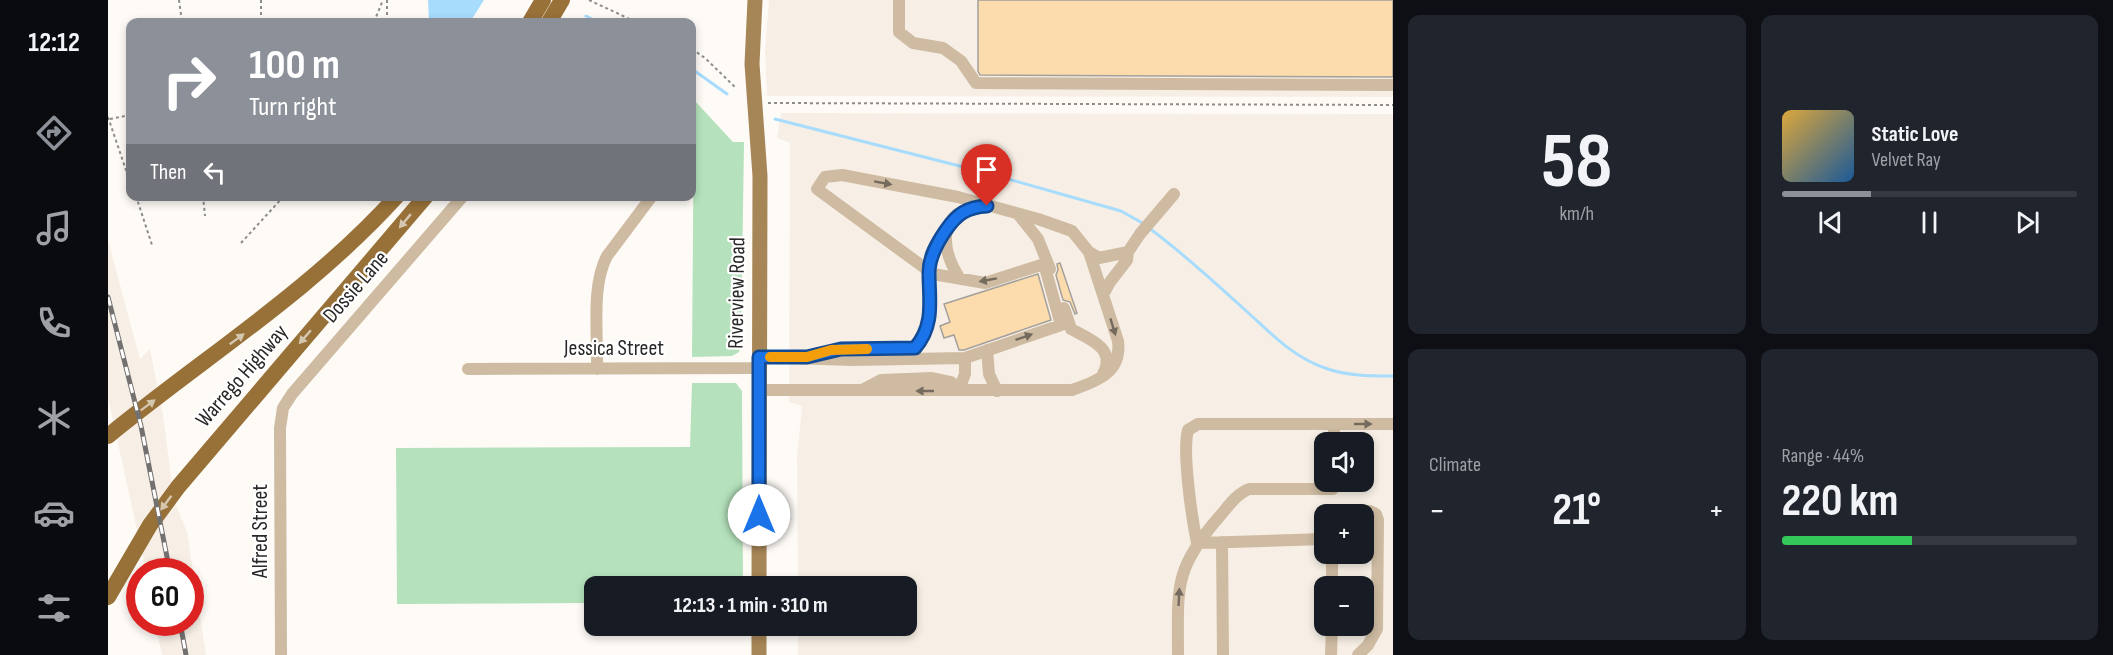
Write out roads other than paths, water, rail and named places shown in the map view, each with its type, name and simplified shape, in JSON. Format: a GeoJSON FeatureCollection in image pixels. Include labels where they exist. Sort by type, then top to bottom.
{"type":"FeatureCollection","features":[{"type":"Feature","properties":{"kind":"highway"},"geometry":{"type":"LineString","coordinates":[[532,18],[543,0]]}},
{"type":"Feature","properties":{"kind":"highway"},"geometry":{"type":"LineString","coordinates":[[556,11],[574,0]]}},
{"type":"Feature","properties":{"kind":"highway","name":"Warrego Highway"},"geometry":{"type":"LineString","coordinates":[[108,436],[316,277],[356,240],[392,201]]}},
{"type":"Feature","properties":{"kind":"highway","name":"Warrego Highway"},"geometry":{"type":"LineString","coordinates":[[108,597],[150,525],[202,457],[422,201]]}},
{"type":"Feature","properties":{"kind":"main road","name":"Riverview Road"},"geometry":{"type":"LineString","coordinates":[[755,0],[752,64],[760,153],[759,576]]}},
{"type":"Feature","properties":{"kind":"main road"},"geometry":{"type":"LineString","coordinates":[[759,636],[759,655]]}},
{"type":"Feature","properties":{"kind":"street"},"geometry":{"type":"LineString","coordinates":[[899,0],[899,32],[913,43],[943,48],[961,61],[976,82],[1393,84]]}},
{"type":"Feature","properties":{"kind":"street"},"geometry":{"type":"LineString","coordinates":[[807,357],[852,360],[965,358],[1061,325],[1044,264],[985,283],[929,272],[822,193],[818,189],[825,177],[842,175],[958,196],[1072,231],[1089,252],[1099,258],[1128,252]]}},
{"type":"Feature","properties":{"kind":"street"},"geometry":{"type":"LineString","coordinates":[[1103,295],[1127,260],[1128,252],[1144,229],[1174,194]]}},
{"type":"Feature","properties":{"kind":"street","name":"Dossie Lane"},"geometry":{"type":"LineString","coordinates":[[283,408],[292,394],[459,201]]}},
{"type":"Feature","properties":{"kind":"street"},"geometry":{"type":"LineString","coordinates":[[597,369],[598,284],[602,265],[648,201]]}},
{"type":"Feature","properties":{"kind":"street"},"geometry":{"type":"LineString","coordinates":[[807,357],[841,349],[915,348],[925,337],[929,322],[931,257],[958,214],[967,209],[987,206]]}},
{"type":"Feature","properties":{"kind":"street"},"geometry":{"type":"LineString","coordinates":[[1018,214],[1038,239],[1071,329],[1098,343],[1107,354],[1107,368],[1102,377]]}},
{"type":"Feature","properties":{"kind":"street"},"geometry":{"type":"LineString","coordinates":[[948,227],[946,252],[949,262],[960,279]]}},
{"type":"Feature","properties":{"kind":"street"},"geometry":{"type":"LineString","coordinates":[[759,390],[1072,390],[1093,383],[1117,362],[1119,351],[1089,252]]}},
{"type":"Feature","properties":{"kind":"street"},"geometry":{"type":"LineString","coordinates":[[987,350],[989,374],[997,391]]}},
{"type":"Feature","properties":{"kind":"street","name":"Jessica Street"},"geometry":{"type":"LineString","coordinates":[[468,369],[597,369],[759,362],[807,357]]}},
{"type":"Feature","properties":{"kind":"street"},"geometry":{"type":"LineString","coordinates":[[959,390],[965,374],[965,358]]}},
{"type":"Feature","properties":{"kind":"street","name":"Alfred Street"},"geometry":{"type":"LineString","coordinates":[[281,655],[280,428],[283,408]]}},
{"type":"Feature","properties":{"kind":"street"},"geometry":{"type":"LineString","coordinates":[[1334,424],[1334,432]]}},
{"type":"Feature","properties":{"kind":"street"},"geometry":{"type":"LineString","coordinates":[[1197,543],[1189,482],[1187,435],[1192,426],[1393,424]]}},
{"type":"Feature","properties":{"kind":"street"},"geometry":{"type":"LineString","coordinates":[[1178,655],[1179,584],[1183,570],[1197,543],[1243,491],[1314,486]]}},
{"type":"Feature","properties":{"kind":"street"},"geometry":{"type":"LineString","coordinates":[[1358,655],[1374,636],[1378,621],[1378,520],[1374,513]]}},
{"type":"Feature","properties":{"kind":"street"},"geometry":{"type":"LineString","coordinates":[[1197,543],[1314,539]]}},
{"type":"Feature","properties":{"kind":"street"},"geometry":{"type":"LineString","coordinates":[[1222,542],[1223,655]]}},
{"type":"Feature","properties":{"kind":"street"},"geometry":{"type":"LineString","coordinates":[[1331,655],[1332,636]]}},
{"type":"Feature","properties":{"kind":"water"},"geometry":{"type":"Polygon","coordinates":[[[428,0],[484,0],[473,18],[429,18],[428,0]]]}},
{"type":"Feature","properties":{"kind":"waterway"},"geometry":{"type":"LineString","coordinates":[[586,16],[590,18]]}},
{"type":"Feature","properties":{"kind":"waterway"},"geometry":{"type":"LineString","coordinates":[[696,72],[727,94]]}},
{"type":"Feature","properties":{"kind":"waterway"},"geometry":{"type":"LineString","coordinates":[[775,119],[987,173],[1121,211],[1144,224]]}},
{"type":"Feature","properties":{"kind":"waterway"},"geometry":{"type":"LineString","coordinates":[[1149,228],[1198,267],[1282,343],[1302,357],[1341,373],[1393,376]]}},
{"type":"Feature","properties":{"kind":"railway"},"geometry":{"type":"LineString","coordinates":[[108,297],[141,426],[167,558]]}},
{"type":"Feature","properties":{"kind":"railway"},"geometry":{"type":"LineString","coordinates":[[183,636],[186,655]]}}]}
